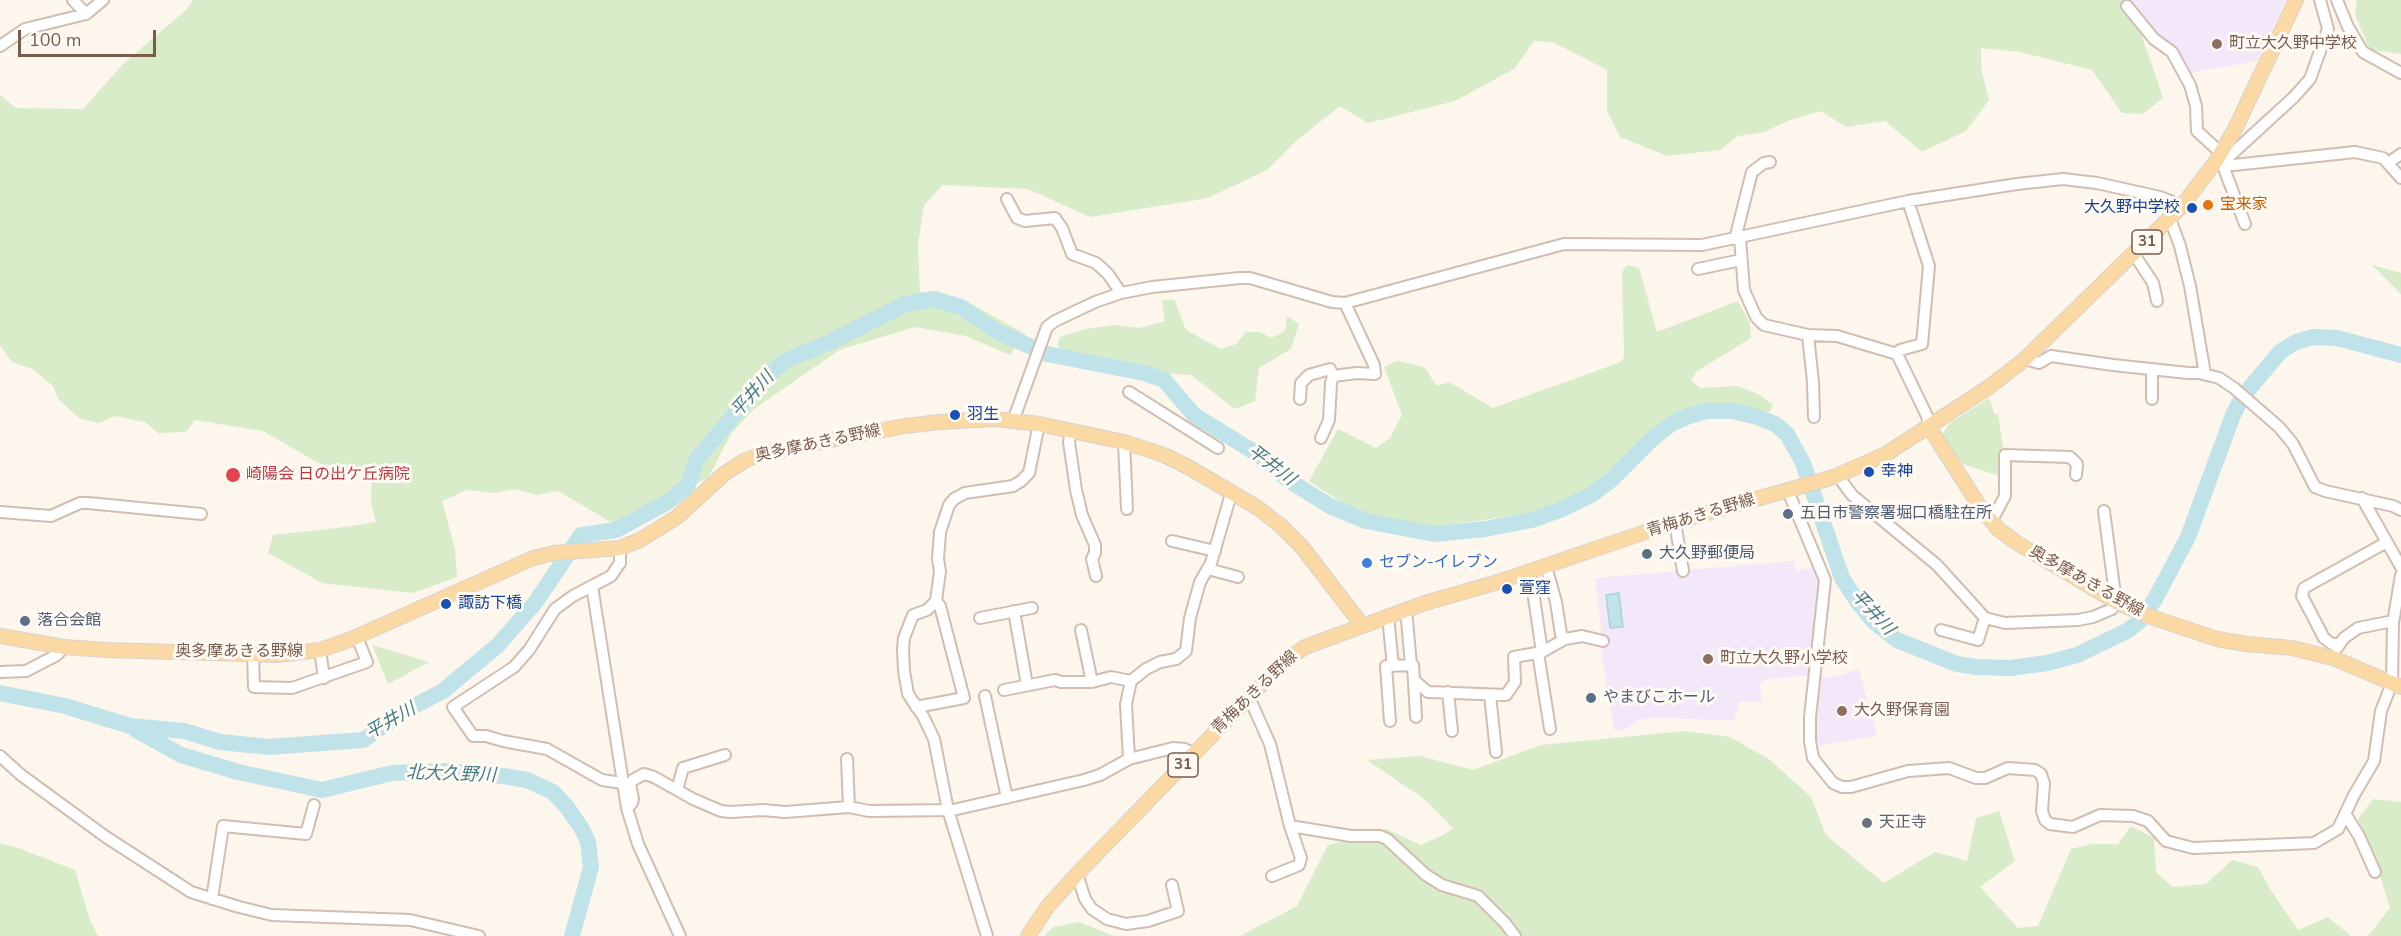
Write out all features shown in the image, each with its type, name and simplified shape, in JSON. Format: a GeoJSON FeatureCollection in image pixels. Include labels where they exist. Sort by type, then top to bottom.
{"type":"FeatureCollection","features":[{"type":"Feature","properties":{"kind":"main road","name":"青梅あきる野線"},"geometry":{"type":"LineString","coordinates":[[1028,936],[1048,906],[1077,874],[1249,697],[1284,662],[1300,650],[1406,609],[1546,566],[1676,522],[1836,477],[1886,454],[1989,387],[2025,359],[2182,206],[2219,159],[2296,0]]}},
{"type":"Feature","properties":{"kind":"main road","name":"奥多摩あきる野線"},"geometry":{"type":"LineString","coordinates":[[0,636],[64,647],[106,650],[297,654],[320,650],[357,637],[517,564],[554,553],[613,548],[656,532],[677,517],[724,474],[744,461],[763,453],[928,423],[973,420],[1013,421],[1071,430],[1124,442],[1177,461],[1258,508],[1288,532],[1362,625]]}},
{"type":"Feature","properties":{"kind":"main road","name":"奥多摩あきる野線"},"geometry":{"type":"LineString","coordinates":[[1929,427],[1991,522],[2017,543],[2123,605],[2169,624],[2227,641],[2292,648],[2333,658],[2396,685]]}},
{"type":"Feature","properties":{"kind":"street"},"geometry":{"type":"LineString","coordinates":[[73,0],[86,14]]}},
{"type":"Feature","properties":{"kind":"street"},"geometry":{"type":"LineString","coordinates":[[0,46],[24,29],[86,14],[103,0]]}},
{"type":"Feature","properties":{"kind":"street"},"geometry":{"type":"LineString","coordinates":[[2219,159],[2281,110],[2310,79],[2328,29],[2320,0]]}},
{"type":"Feature","properties":{"kind":"street"},"geometry":{"type":"LineString","coordinates":[[2337,0],[2348,27],[2363,52],[2401,73]]}},
{"type":"Feature","properties":{"kind":"street"},"geometry":{"type":"LineString","coordinates":[[2127,6],[2154,39],[2172,52],[2190,85],[2196,106],[2197,130],[2219,159],[2246,224]]}},
{"type":"Feature","properties":{"kind":"street"},"geometry":{"type":"LineString","coordinates":[[2219,159],[2234,165],[2355,152],[2383,158],[2401,178]]}},
{"type":"Feature","properties":{"kind":"street"},"geometry":{"type":"LineString","coordinates":[[2388,163],[2401,154]]}},
{"type":"Feature","properties":{"kind":"street"},"geometry":{"type":"LineString","coordinates":[[1770,162],[1764,163],[1752,172],[1738,239],[1744,290],[1756,317],[1764,326],[1808,335],[1838,336],[1897,354],[1927,416],[1929,427]]}},
{"type":"Feature","properties":{"kind":"street"},"geometry":{"type":"LineString","coordinates":[[1013,421],[1047,327],[1095,302],[1121,293],[1152,287],[1239,278],[1265,282],[1332,302],[1345,303],[1564,244],[1702,245],[1908,201],[2063,179],[2097,183],[2160,197],[2182,206]]}},
{"type":"Feature","properties":{"kind":"street"},"geometry":{"type":"LineString","coordinates":[[1007,200],[1017,218],[1025,221],[1055,218],[1062,228],[1072,254],[1096,263],[1108,274],[1121,293]]}},
{"type":"Feature","properties":{"kind":"street"},"geometry":{"type":"LineString","coordinates":[[1897,354],[1922,344],[1929,266],[1908,201]]}},
{"type":"Feature","properties":{"kind":"street"},"geometry":{"type":"LineString","coordinates":[[2170,219],[2190,286],[2205,374]]}},
{"type":"Feature","properties":{"kind":"street"},"geometry":{"type":"LineString","coordinates":[[2134,254],[2153,283],[2157,301]]}},
{"type":"Feature","properties":{"kind":"street"},"geometry":{"type":"LineString","coordinates":[[1698,269],[1741,260]]}},
{"type":"Feature","properties":{"kind":"street"},"geometry":{"type":"LineString","coordinates":[[1334,376],[1375,374],[1374,365],[1345,303]]}},
{"type":"Feature","properties":{"kind":"street"},"geometry":{"type":"LineString","coordinates":[[1808,335],[1814,417]]}},
{"type":"Feature","properties":{"kind":"street"},"geometry":{"type":"LineString","coordinates":[[2025,359],[2039,363],[2051,356],[2205,374],[2219,378],[2234,387],[2264,412],[2290,440],[2315,487],[2401,510]]}},
{"type":"Feature","properties":{"kind":"street"},"geometry":{"type":"LineString","coordinates":[[1300,399],[1301,383],[1309,375],[1330,369],[1334,376]]}},
{"type":"Feature","properties":{"kind":"street"},"geometry":{"type":"LineString","coordinates":[[2152,369],[2152,399]]}},
{"type":"Feature","properties":{"kind":"street"},"geometry":{"type":"LineString","coordinates":[[1322,438],[1329,420],[1331,382],[1334,376]]}},
{"type":"Feature","properties":{"kind":"street"},"geometry":{"type":"LineString","coordinates":[[1129,392],[1218,448]]}},
{"type":"Feature","properties":{"kind":"street"},"geometry":{"type":"LineString","coordinates":[[987,936],[948,810],[934,739],[908,694],[903,661],[904,638],[913,615],[927,610],[936,601],[940,571],[938,559],[940,532],[949,505],[954,499],[965,494],[1013,486],[1021,481],[1029,472],[1039,424]]}},
{"type":"Feature","properties":{"kind":"street"},"geometry":{"type":"LineString","coordinates":[[1071,430],[1069,442],[1076,490],[1082,515],[1095,545],[1092,559],[1096,576]]}},
{"type":"Feature","properties":{"kind":"street"},"geometry":{"type":"LineString","coordinates":[[1124,442],[1127,509]]}},
{"type":"Feature","properties":{"kind":"street"},"geometry":{"type":"LineString","coordinates":[[1991,522],[2005,496],[2005,455],[2070,457],[2077,464],[2076,475]]}},
{"type":"Feature","properties":{"kind":"street"},"geometry":{"type":"LineString","coordinates":[[1836,477],[1852,495],[1937,565],[1985,618],[2005,623],[2078,620],[2093,617],[2123,605],[2104,511]]}},
{"type":"Feature","properties":{"kind":"street"},"geometry":{"type":"LineString","coordinates":[[1790,490],[1825,580],[1810,717],[1810,741],[1813,758],[1833,783],[1842,787],[1851,787],[1908,771],[1949,768],[1976,778],[1985,778],[2008,768],[2035,770],[2041,774],[2044,783],[2042,811],[2045,820],[2050,824],[2073,827],[2100,815],[2133,816],[2148,821],[2166,841],[2193,848],[2314,843],[2338,830],[2354,795],[2374,761],[2381,711],[2396,685],[2393,623],[2401,575]]}},
{"type":"Feature","properties":{"kind":"street"},"geometry":{"type":"LineString","coordinates":[[1129,759],[1126,704],[1131,681],[1146,669],[1160,662],[1176,659],[1186,651],[1190,618],[1200,582],[1215,551],[1231,494]]}},
{"type":"Feature","properties":{"kind":"street"},"geometry":{"type":"LineString","coordinates":[[2362,498],[2401,567]]}},
{"type":"Feature","properties":{"kind":"street"},"geometry":{"type":"LineString","coordinates":[[0,512],[51,516],[80,503],[88,502],[201,514]]}},
{"type":"Feature","properties":{"kind":"street"},"geometry":{"type":"LineString","coordinates":[[1676,522],[1683,571]]}},
{"type":"Feature","properties":{"kind":"street"},"geometry":{"type":"LineString","coordinates":[[1172,541],[1215,551]]}},
{"type":"Feature","properties":{"kind":"street"},"geometry":{"type":"LineString","coordinates":[[2339,644],[2332,644],[2324,638],[2302,596],[2304,588],[2387,542]]}},
{"type":"Feature","properties":{"kind":"street"},"geometry":{"type":"LineString","coordinates":[[613,548],[620,563],[611,576],[573,596],[555,609],[529,650],[514,667],[453,707],[473,736],[486,736],[502,741],[547,748],[602,780],[622,783]]}},
{"type":"Feature","properties":{"kind":"street"},"geometry":{"type":"LineString","coordinates":[[1546,566],[1556,602],[1560,634],[1565,639]]}},
{"type":"Feature","properties":{"kind":"street"},"geometry":{"type":"LineString","coordinates":[[1208,568],[1238,577]]}},
{"type":"Feature","properties":{"kind":"street"},"geometry":{"type":"LineString","coordinates":[[1530,571],[1550,729]]}},
{"type":"Feature","properties":{"kind":"street"},"geometry":{"type":"LineString","coordinates":[[592,586],[627,807],[638,844],[680,936]]}},
{"type":"Feature","properties":{"kind":"street"},"geometry":{"type":"LineString","coordinates":[[916,707],[964,698],[940,606],[936,601]]}},
{"type":"Feature","properties":{"kind":"street"},"geometry":{"type":"LineString","coordinates":[[980,618],[1032,608]]}},
{"type":"Feature","properties":{"kind":"street"},"geometry":{"type":"LineString","coordinates":[[1406,609],[1411,665],[1413,665],[1415,681],[1416,717]]}},
{"type":"Feature","properties":{"kind":"street"},"geometry":{"type":"LineString","coordinates":[[1014,611],[1028,685]]}},
{"type":"Feature","properties":{"kind":"street"},"geometry":{"type":"LineString","coordinates":[[1388,616],[1393,666]]}},
{"type":"Feature","properties":{"kind":"street"},"geometry":{"type":"LineString","coordinates":[[1941,630],[1978,640],[1985,618]]}},
{"type":"Feature","properties":{"kind":"street"},"geometry":{"type":"LineString","coordinates":[[2333,658],[2339,644],[2358,628],[2393,623]]}},
{"type":"Feature","properties":{"kind":"street"},"geometry":{"type":"LineString","coordinates":[[1081,630],[1092,682]]}},
{"type":"Feature","properties":{"kind":"street"},"geometry":{"type":"LineString","coordinates":[[1415,681],[1428,692],[1506,695],[1515,682],[1514,657],[1540,653],[1565,639],[1582,636],[1603,641]]}},
{"type":"Feature","properties":{"kind":"street"},"geometry":{"type":"LineString","coordinates":[[253,654],[254,687],[292,688],[367,662],[357,637]]}},
{"type":"Feature","properties":{"kind":"street"},"geometry":{"type":"LineString","coordinates":[[0,672],[26,671],[57,656],[64,647]]}},
{"type":"Feature","properties":{"kind":"street"},"geometry":{"type":"LineString","coordinates":[[320,650],[324,678]]}},
{"type":"Feature","properties":{"kind":"street"},"geometry":{"type":"LineString","coordinates":[[1390,721],[1386,666],[1411,665]]}},
{"type":"Feature","properties":{"kind":"street"},"geometry":{"type":"LineString","coordinates":[[1004,690],[1055,680],[1092,682],[1111,677],[1131,681]]}},
{"type":"Feature","properties":{"kind":"street"},"geometry":{"type":"LineString","coordinates":[[1448,692],[1452,731]]}},
{"type":"Feature","properties":{"kind":"street"},"geometry":{"type":"LineString","coordinates":[[1491,695],[1496,752]]}},
{"type":"Feature","properties":{"kind":"street"},"geometry":{"type":"LineString","coordinates":[[985,696],[1007,798]]}},
{"type":"Feature","properties":{"kind":"street"},"geometry":{"type":"LineString","coordinates":[[1249,697],[1270,744],[1290,826],[1301,858],[1299,865],[1272,876]]}},
{"type":"Feature","properties":{"kind":"street"},"geometry":{"type":"LineString","coordinates":[[627,807],[632,803],[630,784],[644,774],[721,811],[785,812],[849,807],[868,811],[948,810],[1084,780],[1100,775],[1129,759],[1173,748],[1185,748],[1194,754]]}},
{"type":"Feature","properties":{"kind":"street"},"geometry":{"type":"LineString","coordinates":[[677,790],[683,768],[725,755]]}},
{"type":"Feature","properties":{"kind":"street"},"geometry":{"type":"LineString","coordinates":[[0,756],[21,775],[106,837],[182,887],[212,899],[272,915],[410,920],[479,936]]}},
{"type":"Feature","properties":{"kind":"street"},"geometry":{"type":"LineString","coordinates":[[847,759],[849,807]]}},
{"type":"Feature","properties":{"kind":"street"},"geometry":{"type":"LineString","coordinates":[[212,899],[223,826],[306,834],[314,805]]}},
{"type":"Feature","properties":{"kind":"street"},"geometry":{"type":"LineString","coordinates":[[2346,814],[2375,872]]}},
{"type":"Feature","properties":{"kind":"street"},"geometry":{"type":"LineString","coordinates":[[1290,826],[1351,836],[1387,839],[1426,875],[1442,885],[1478,896],[1505,922],[1515,936]]}},
{"type":"Feature","properties":{"kind":"street"},"geometry":{"type":"LineString","coordinates":[[1077,874],[1085,899],[1092,909],[1107,919],[1126,924],[1148,921],[1178,911],[1172,885]]}},
{"type":"Feature","properties":{"kind":"shaded area","name":"町立大久野中学校"},"geometry":{"type":"Polygon","coordinates":[[[2130,0],[2286,0],[2257,61],[2189,73],[2179,52],[2161,36],[2130,0]]]}},
{"type":"Feature","properties":{"kind":"shaded area","name":"町立大久野小学校"},"geometry":{"type":"Polygon","coordinates":[[[1794,561],[1795,571],[1814,567],[1823,584],[1813,675],[1765,679],[1760,684],[1762,702],[1739,702],[1734,721],[1655,717],[1638,720],[1623,731],[1614,730],[1600,644],[1603,644],[1595,578],[1794,561]]]}},
{"type":"Feature","properties":{"kind":"shaded area","name":"大久野保育園"},"geometry":{"type":"Polygon","coordinates":[[[1859,669],[1877,736],[1815,746],[1813,722],[1818,678],[1839,676],[1859,669]]]}},
{"type":"Feature","properties":{"kind":"green space"},"geometry":{"type":"Polygon","coordinates":[[[193,0],[2122,0],[2134,13],[2163,98],[2143,114],[2122,113],[2092,70],[2020,52],[1981,48],[1981,68],[1989,100],[1966,131],[1922,152],[1885,121],[1846,127],[1821,111],[1790,120],[1764,132],[1738,136],[1720,150],[1667,156],[1620,137],[1607,111],[1607,70],[1553,42],[1534,41],[1514,69],[1455,101],[1368,123],[1340,106],[1296,141],[1267,170],[1208,198],[1090,217],[1028,189],[943,185],[924,205],[918,245],[920,292],[968,302],[1025,334],[1010,355],[966,336],[915,327],[839,350],[753,410],[731,434],[708,478],[614,524],[558,491],[537,495],[515,489],[493,493],[467,490],[442,501],[455,549],[457,577],[413,593],[322,583],[268,553],[273,535],[376,522],[371,501],[372,475],[318,463],[263,431],[195,420],[186,432],[158,433],[145,422],[115,416],[99,423],[79,418],[58,399],[53,386],[32,369],[12,362],[0,345],[0,95],[16,108],[83,109],[124,63],[187,9],[193,0]]]}},
{"type":"Feature","properties":{"kind":"green space"},"geometry":{"type":"Polygon","coordinates":[[[2357,0],[2401,0],[2401,54],[2370,50],[2355,15],[2357,0]]]}},
{"type":"Feature","properties":{"kind":"green space"},"geometry":{"type":"Polygon","coordinates":[[[1627,265],[1639,268],[1657,332],[1738,301],[1750,323],[1751,338],[1696,372],[1691,380],[1700,388],[1738,386],[1760,395],[1773,405],[1770,412],[1714,405],[1660,429],[1592,485],[1546,511],[1433,527],[1356,512],[1309,481],[1338,429],[1376,448],[1390,438],[1402,415],[1384,367],[1397,361],[1424,367],[1437,386],[1449,382],[1493,408],[1621,362],[1624,357],[1622,272],[1627,265]]]}},
{"type":"Feature","properties":{"kind":"green space"},"geometry":{"type":"Polygon","coordinates":[[[2372,265],[2401,273],[2401,294],[2372,265]]]}},
{"type":"Feature","properties":{"kind":"green space"},"geometry":{"type":"Polygon","coordinates":[[[1174,299],[1186,330],[1221,349],[1236,344],[1246,332],[1260,332],[1271,338],[1285,331],[1287,316],[1299,324],[1291,349],[1259,368],[1255,401],[1235,409],[1191,375],[1151,373],[1062,350],[1057,345],[1060,337],[1087,329],[1113,325],[1139,328],[1165,321],[1162,301],[1174,299]]]}},
{"type":"Feature","properties":{"kind":"green space"},"geometry":{"type":"Polygon","coordinates":[[[1989,398],[1995,415],[1998,414],[2004,453],[2003,477],[1959,463],[1943,436],[1950,423],[1989,398]]]}},
{"type":"Feature","properties":{"kind":"green space"},"geometry":{"type":"Polygon","coordinates":[[[372,645],[429,662],[388,684],[372,645]]]}},
{"type":"Feature","properties":{"kind":"green space"},"geometry":{"type":"Polygon","coordinates":[[[1685,731],[1730,737],[1770,760],[1811,797],[1826,835],[1884,883],[1935,852],[1967,861],[1976,818],[1999,811],[2015,861],[1980,887],[2018,928],[2038,926],[2071,849],[2092,844],[2118,844],[2131,826],[2154,838],[2156,872],[2173,887],[2206,884],[2232,860],[2258,867],[2298,930],[2328,917],[2351,936],[1240,936],[1297,906],[1328,845],[1386,829],[1421,845],[1453,828],[1424,799],[1367,760],[1420,756],[1473,770],[1541,745],[1685,731]]]}},
{"type":"Feature","properties":{"kind":"green space"},"geometry":{"type":"Polygon","coordinates":[[[2373,799],[2401,802],[2401,936],[2368,936],[2390,908],[2373,853],[2358,819],[2373,799]]]}},
{"type":"Feature","properties":{"kind":"green space"},"geometry":{"type":"Polygon","coordinates":[[[0,844],[16,847],[75,870],[90,921],[98,936],[0,936],[0,844]]]}},
{"type":"Feature","properties":{"kind":"green space"},"geometry":{"type":"Polygon","coordinates":[[[1080,922],[1114,936],[1044,936],[1053,927],[1080,922]]]}},
{"type":"Feature","properties":{"kind":"water"},"geometry":{"type":"Polygon","coordinates":[[[1619,593],[1623,627],[1610,628],[1606,595],[1619,593]]]}},
{"type":"Feature","properties":{"kind":"waterway","name":"平井川"},"geometry":{"type":"LineString","coordinates":[[0,693],[65,706],[130,726],[184,731],[220,742],[269,747],[363,740],[405,711],[443,691],[497,646],[535,603],[581,535],[616,530],[668,502],[688,485],[697,459],[767,376],[785,361],[830,342],[906,304],[934,299],[961,307],[994,330],[1047,354],[1144,373],[1164,380],[1194,415],[1259,455],[1288,480],[1330,506],[1366,521],[1434,534],[1485,529],[1532,520],[1560,510],[1591,495],[1611,480],[1651,440],[1671,424],[1689,416],[1706,411],[1733,411],[1757,417],[1775,424],[1787,434],[1803,463],[1842,578],[1873,621],[1897,640],[1957,664],[1977,667],[2010,668],[2047,663],[2077,655],[2127,631],[2140,621],[2155,599],[2188,537],[2233,415],[2243,396],[2281,351],[2296,342],[2313,337],[2337,338],[2401,355]]}},
{"type":"Feature","properties":{"kind":"waterway","name":"北大久野川"},"geometry":{"type":"LineString","coordinates":[[136,730],[181,755],[238,772],[322,790],[392,773],[442,771],[527,780],[553,792],[567,807],[588,842],[591,867],[572,936]]}},
{"type":"Feature","properties":{"kind":"place","name":"町立大久野中学校"},"geometry":{"type":"Point","coordinates":[2217,44]}},
{"type":"Feature","properties":{"kind":"place","name":"宝来家"},"geometry":{"type":"Point","coordinates":[2208,205]}},
{"type":"Feature","properties":{"kind":"place","name":"大久野中学校"},"geometry":{"type":"Point","coordinates":[2192,208]}},
{"type":"Feature","properties":{"kind":"place","name":"羽生"},"geometry":{"type":"Point","coordinates":[955,415]}},
{"type":"Feature","properties":{"kind":"place","name":"幸神"},"geometry":{"type":"Point","coordinates":[1869,472]}},
{"type":"Feature","properties":{"kind":"place","name":"崎陽会 日の出ケ丘病院"},"geometry":{"type":"Point","coordinates":[233,475]}},
{"type":"Feature","properties":{"kind":"place","name":"五日市警察署堀口橋駐在所"},"geometry":{"type":"Point","coordinates":[1788,514]}},
{"type":"Feature","properties":{"kind":"place","name":"大久野郵便局"},"geometry":{"type":"Point","coordinates":[1647,554]}},
{"type":"Feature","properties":{"kind":"place","name":"セブン-イレブン"},"geometry":{"type":"Point","coordinates":[1367,563]}},
{"type":"Feature","properties":{"kind":"place","name":"萱窪"},"geometry":{"type":"Point","coordinates":[1507,589]}},
{"type":"Feature","properties":{"kind":"place","name":"諏訪下橋"},"geometry":{"type":"Point","coordinates":[446,604]}},
{"type":"Feature","properties":{"kind":"place","name":"落合会館"},"geometry":{"type":"Point","coordinates":[25,621]}},
{"type":"Feature","properties":{"kind":"place","name":"町立大久野小学校"},"geometry":{"type":"Point","coordinates":[1708,659]}},
{"type":"Feature","properties":{"kind":"place","name":"やまびこホール"},"geometry":{"type":"Point","coordinates":[1591,698]}},
{"type":"Feature","properties":{"kind":"place","name":"大久野保育園"},"geometry":{"type":"Point","coordinates":[1842,711]}},
{"type":"Feature","properties":{"kind":"place","name":"天正寺"},"geometry":{"type":"Point","coordinates":[1867,823]}}]}
